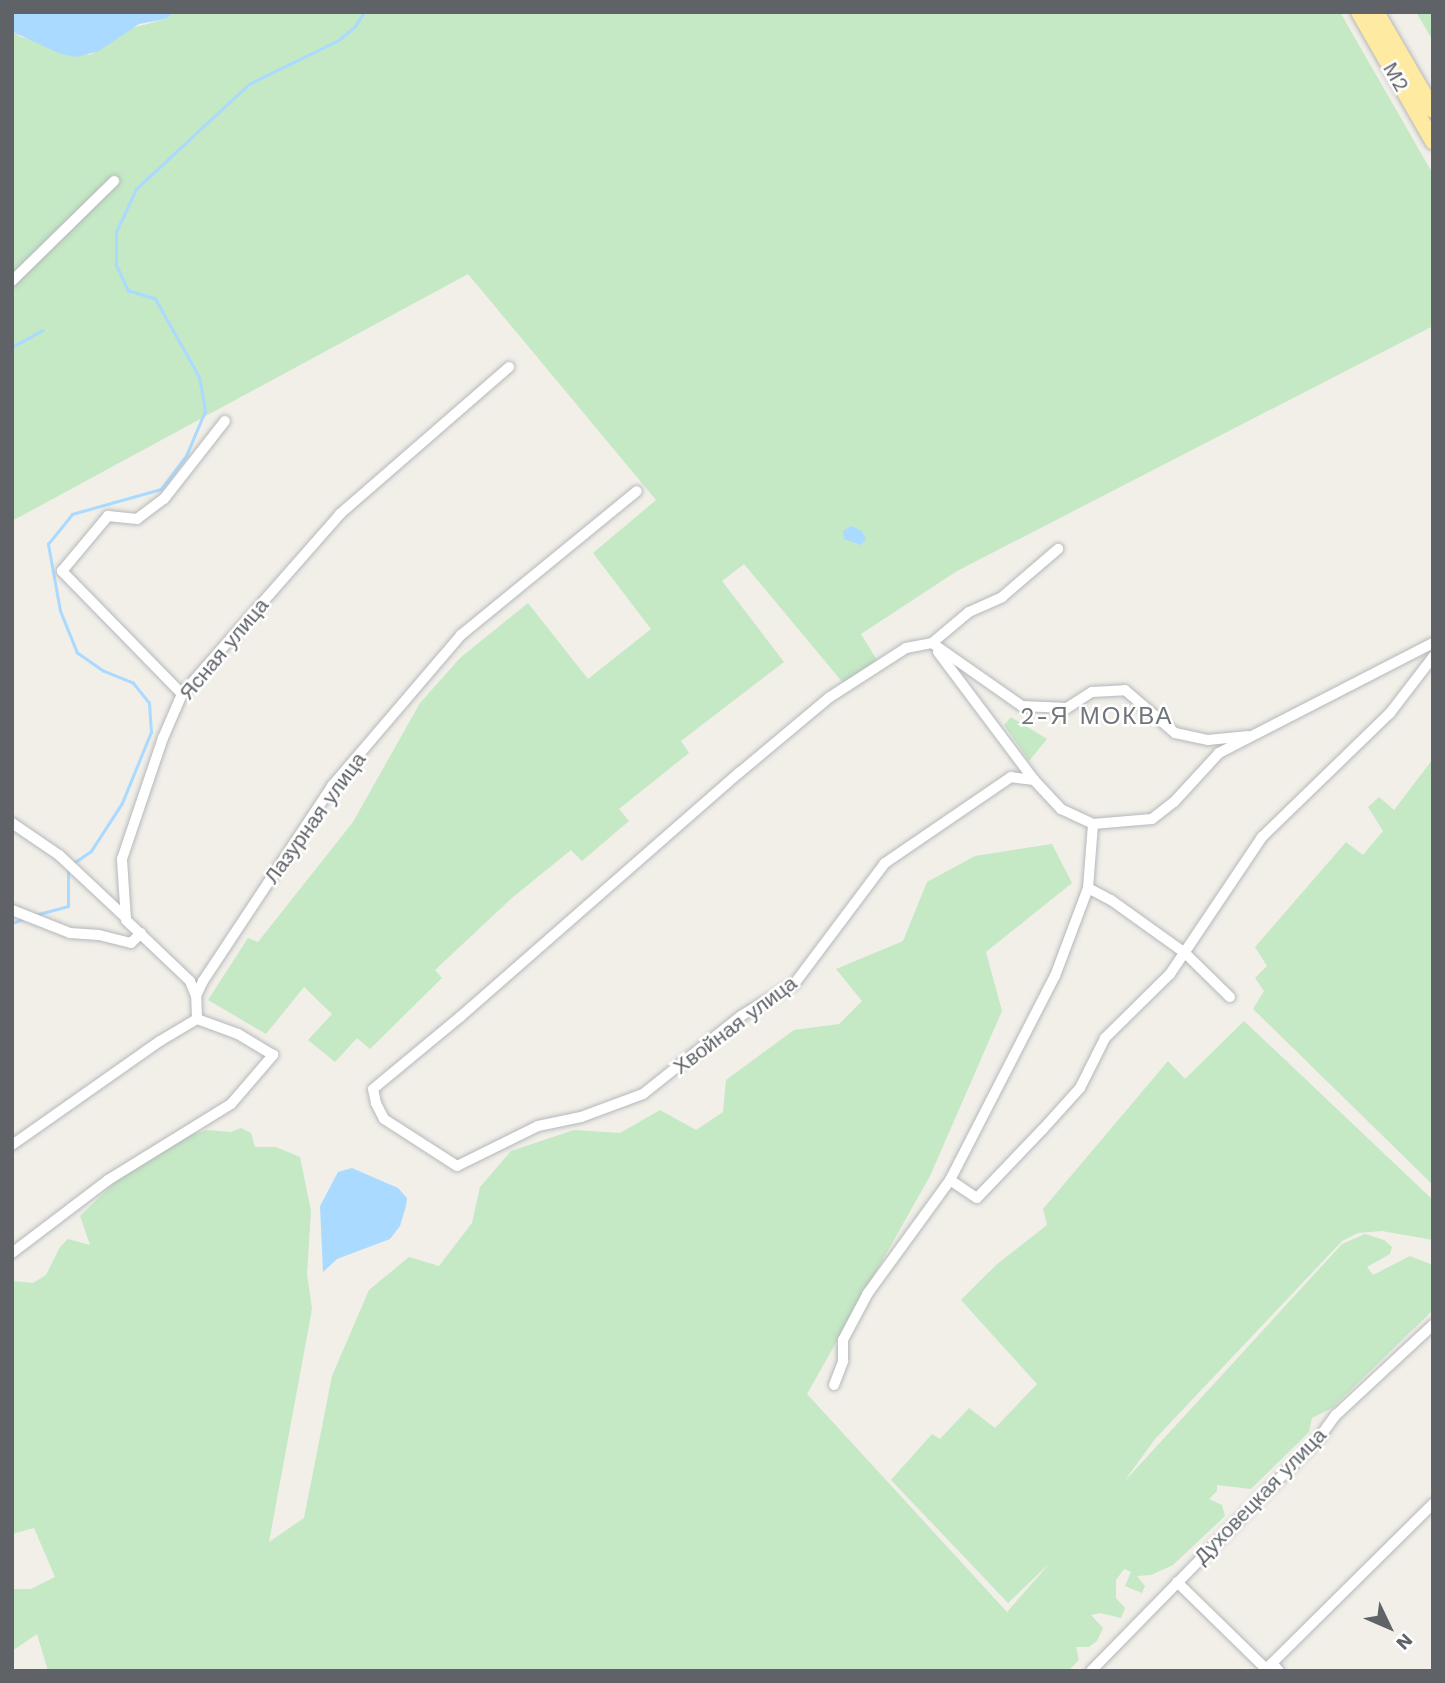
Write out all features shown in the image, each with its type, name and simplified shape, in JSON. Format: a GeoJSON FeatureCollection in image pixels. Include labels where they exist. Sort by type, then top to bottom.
{"type":"FeatureCollection","features":[{"type":"Feature","properties":{"kind":"highway","name":"М2"},"geometry":{"type":"LineString","coordinates":[[1359,12],[1433,141]]}},
{"type":"Feature","properties":{"kind":"highway"},"geometry":{"type":"LineString","coordinates":[[1376,12],[1433,110]]}},
{"type":"Feature","properties":{"kind":"street"},"geometry":{"type":"LineString","coordinates":[[12,281],[114,181]]}},
{"type":"Feature","properties":{"kind":"street","name":"Ясная улица"},"geometry":{"type":"LineString","coordinates":[[126,918],[122,859],[163,738],[182,694],[340,514],[509,366]]}},
{"type":"Feature","properties":{"kind":"street"},"geometry":{"type":"LineString","coordinates":[[182,694],[62,571],[108,516],[137,519],[164,499],[225,421]]}},
{"type":"Feature","properties":{"kind":"street","name":"Лазурная улица"},"geometry":{"type":"LineString","coordinates":[[196,996],[332,786],[461,635],[637,491]]}},
{"type":"Feature","properties":{"kind":"street"},"geometry":{"type":"LineString","coordinates":[[932,643],[970,612],[1002,597],[1058,549]]}},
{"type":"Feature","properties":{"kind":"street"},"geometry":{"type":"LineString","coordinates":[[932,643],[1034,780],[1061,809],[1093,824],[1152,819],[1174,802],[1219,753],[1433,642]]}},
{"type":"Feature","properties":{"kind":"street"},"geometry":{"type":"LineString","coordinates":[[932,643],[1022,706],[1067,708],[1092,692],[1125,690],[1175,733],[1208,740],[1248,736]]}},
{"type":"Feature","properties":{"kind":"street","name":"Хвойная улица"},"geometry":{"type":"LineString","coordinates":[[932,643],[906,648],[830,697],[373,1089],[384,1119],[457,1166],[538,1126],[581,1117],[643,1094],[741,1016],[795,984],[885,863],[1011,777],[1034,780]]}},
{"type":"Feature","properties":{"kind":"street"},"geometry":{"type":"LineString","coordinates":[[950,1180],[978,1198],[1080,1088],[1105,1038],[1170,974],[1262,838],[1390,713],[1433,657]]}},
{"type":"Feature","properties":{"kind":"street"},"geometry":{"type":"LineString","coordinates":[[12,823],[59,855],[190,981],[196,996],[197,1019]]}},
{"type":"Feature","properties":{"kind":"street"},"geometry":{"type":"LineString","coordinates":[[834,1385],[843,1361],[843,1340],[868,1293],[950,1180],[1055,976],[1088,888],[1093,824]]}},
{"type":"Feature","properties":{"kind":"street"},"geometry":{"type":"LineString","coordinates":[[1088,888],[1111,900],[1185,953],[1230,997]]}},
{"type":"Feature","properties":{"kind":"street"},"geometry":{"type":"LineString","coordinates":[[12,910],[69,933],[99,935],[131,943],[141,933]]}},
{"type":"Feature","properties":{"kind":"street"},"geometry":{"type":"LineString","coordinates":[[12,1145],[160,1041],[197,1019]]}},
{"type":"Feature","properties":{"kind":"street"},"geometry":{"type":"LineString","coordinates":[[12,1253],[108,1180],[231,1104],[273,1055],[238,1034],[197,1019]]}},
{"type":"Feature","properties":{"kind":"street","name":"Духовецкая улица"},"geometry":{"type":"LineString","coordinates":[[1091,1671],[1319,1438],[1336,1415],[1433,1325]]}},
{"type":"Feature","properties":{"kind":"street"},"geometry":{"type":"LineString","coordinates":[[1177,1583],[1270,1668],[1433,1504]]}},
{"type":"Feature","properties":{"kind":"green space"},"geometry":{"type":"Polygon","coordinates":[[[174,12],[1340,12],[1433,174],[1433,326],[957,571],[861,634],[877,660],[844,684],[744,564],[722,581],[784,662],[681,741],[689,753],[619,809],[629,821],[582,861],[571,850],[513,897],[435,970],[442,978],[370,1049],[357,1038],[335,1062],[308,1040],[332,1014],[304,987],[266,1034],[208,1000],[248,938],[258,942],[353,822],[420,703],[460,658],[528,603],[588,679],[651,629],[593,553],[656,500],[468,274],[12,521],[12,31],[21,37],[90,55],[132,28],[166,19],[174,12]]]}},
{"type":"Feature","properties":{"kind":"green space"},"geometry":{"type":"Polygon","coordinates":[[[1416,12],[1433,12],[1433,41],[1416,12]]]}},
{"type":"Feature","properties":{"kind":"green space"},"geometry":{"type":"Polygon","coordinates":[[[1011,717],[1047,739],[1029,761],[1004,725],[1011,717]]]}},
{"type":"Feature","properties":{"kind":"green space"},"geometry":{"type":"Polygon","coordinates":[[[1433,759],[1433,1185],[1253,1009],[1264,991],[1255,978],[1267,966],[1255,947],[1346,842],[1363,855],[1383,831],[1368,807],[1379,797],[1394,810],[1433,759]]]}},
{"type":"Feature","properties":{"kind":"green space"},"geometry":{"type":"Polygon","coordinates":[[[1052,844],[1072,883],[986,952],[1002,1011],[930,1176],[807,1394],[1007,1612],[1051,1562],[1008,1603],[891,1480],[932,1434],[940,1439],[969,1408],[995,1428],[1037,1384],[961,1300],[996,1265],[1047,1225],[1043,1209],[1168,1061],[1185,1079],[1244,1021],[1433,1200],[1433,1240],[1382,1231],[1358,1233],[1342,1241],[1155,1439],[1123,1483],[1342,1244],[1365,1234],[1384,1240],[1392,1247],[1390,1254],[1367,1267],[1373,1275],[1410,1256],[1433,1265],[1433,1310],[1332,1408],[1312,1418],[1309,1432],[1251,1489],[1217,1485],[1217,1491],[1209,1499],[1222,1505],[1225,1516],[1173,1565],[1151,1575],[1137,1576],[1145,1586],[1142,1593],[1125,1586],[1131,1572],[1124,1569],[1116,1580],[1116,1598],[1125,1608],[1121,1618],[1100,1613],[1091,1615],[1103,1628],[1097,1641],[1089,1647],[1076,1647],[1079,1660],[1068,1671],[48,1671],[37,1634],[12,1651],[12,1589],[31,1589],[55,1577],[34,1528],[12,1534],[12,1281],[33,1283],[46,1275],[60,1247],[68,1239],[90,1245],[80,1216],[116,1181],[175,1140],[207,1130],[231,1132],[241,1128],[251,1133],[255,1147],[276,1147],[300,1157],[311,1211],[307,1274],[312,1309],[269,1542],[304,1518],[332,1376],[369,1290],[409,1257],[439,1266],[472,1223],[480,1187],[511,1151],[574,1130],[620,1133],[660,1110],[696,1130],[723,1112],[726,1080],[794,1030],[839,1024],[862,1001],[836,969],[903,941],[927,882],[975,856],[1052,844]]]}},
{"type":"Feature","properties":{"kind":"water"},"geometry":{"type":"Polygon","coordinates":[[[12,12],[174,12],[166,19],[139,24],[99,51],[77,57],[61,54],[13,32],[12,12]]]}},
{"type":"Feature","properties":{"kind":"water"},"geometry":{"type":"Polygon","coordinates":[[[851,526],[862,531],[866,539],[861,545],[844,539],[843,531],[851,526]]]}},
{"type":"Feature","properties":{"kind":"water"},"geometry":{"type":"Polygon","coordinates":[[[352,1168],[398,1188],[407,1198],[406,1206],[400,1226],[390,1239],[337,1259],[323,1272],[320,1206],[338,1172],[352,1168]]]}},
{"type":"Feature","properties":{"kind":"waterway"},"geometry":{"type":"LineString","coordinates":[[72,864],[91,851],[122,803],[151,732],[149,703],[133,683],[103,671],[77,653],[60,611],[48,544],[72,514],[161,489],[186,456],[205,411],[199,377],[155,299],[128,291],[116,265],[116,232],[136,189],[249,84],[339,40],[355,26],[364,12]]}},
{"type":"Feature","properties":{"kind":"waterway"},"geometry":{"type":"LineString","coordinates":[[12,347],[43,330]]}},
{"type":"Feature","properties":{"kind":"waterway"},"geometry":{"type":"LineString","coordinates":[[35,915],[68,906],[68,869]]}},
{"type":"Feature","properties":{"kind":"waterway"},"geometry":{"type":"LineString","coordinates":[[12,923],[26,918]]}},
{"type":"Feature","properties":{"kind":"district","name":"2-Я МОКВА"},"geometry":{"type":"Point","coordinates":[1097,717]}}]}
